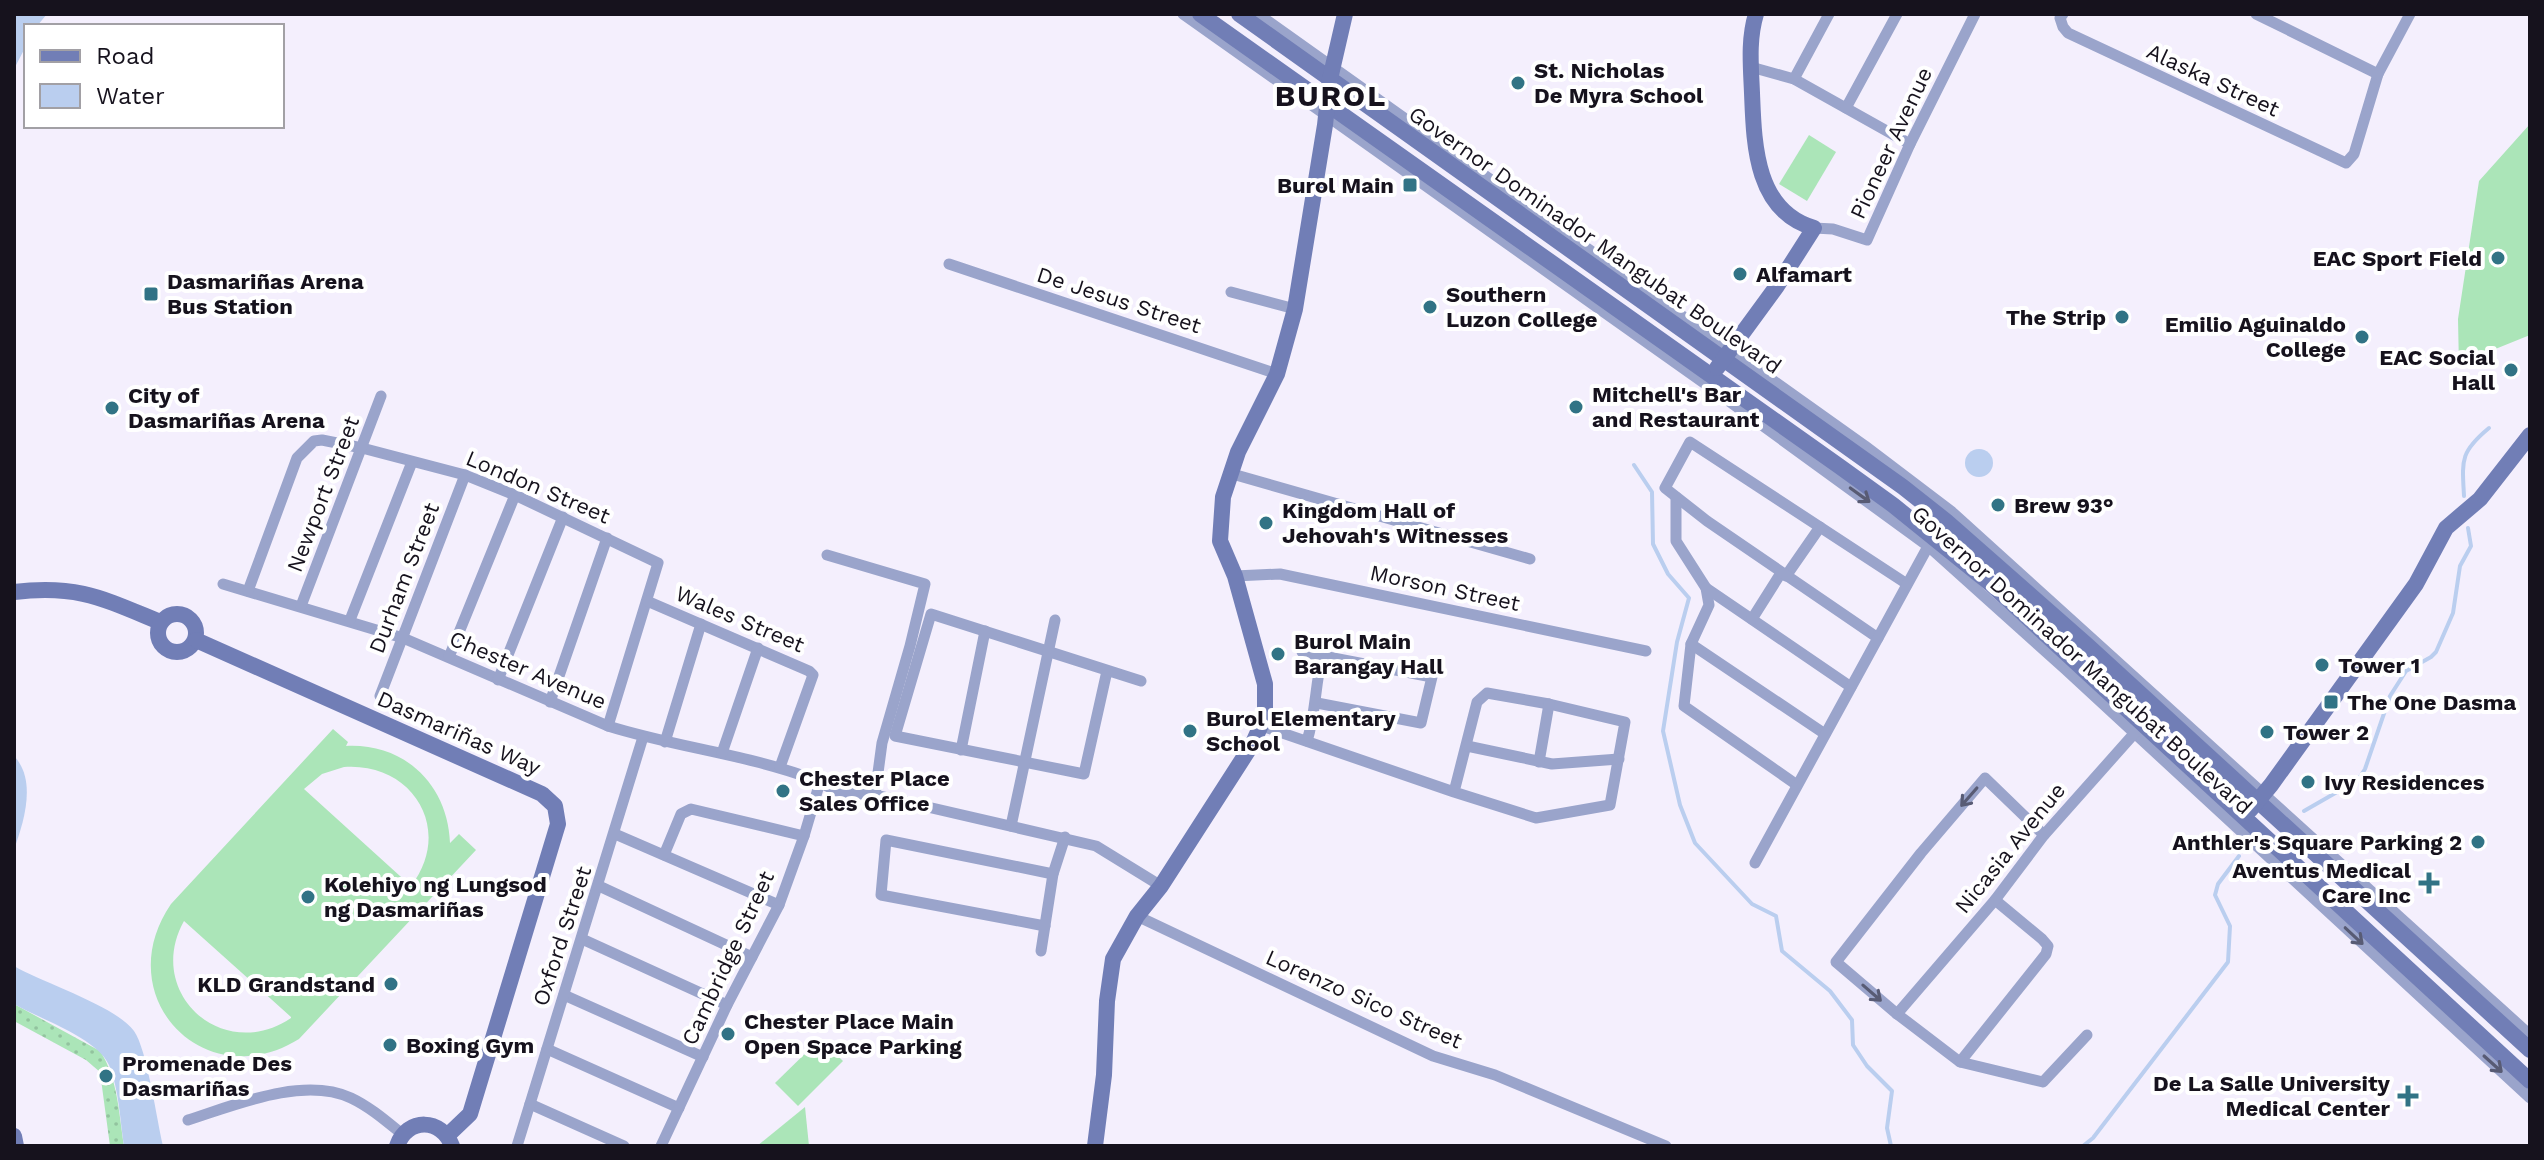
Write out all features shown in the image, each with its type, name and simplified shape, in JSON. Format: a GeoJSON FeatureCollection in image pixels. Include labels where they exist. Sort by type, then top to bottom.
{"type":"FeatureCollection","features":[{"type":"Feature","properties":{"kind":"main road","name":"Governor Dominador Mangubat Boulevard"},"geometry":{"type":"LineString","coordinates":[[1200,14],[1328,110],[1909,517],[1931,542],[1992,585],[2239,822],[2530,1081]]}},
{"type":"Feature","properties":{"kind":"main road","name":"Governor Dominador Mangubat Boulevard"},"geometry":{"type":"LineString","coordinates":[[1239,14],[1335,76],[1924,497],[2156,709],[2260,798],[2530,1050]]}},
{"type":"Feature","properties":{"kind":"main road"},"geometry":{"type":"LineString","coordinates":[[1095,1146],[1113,959],[1137,916],[1161,886],[1262,726],[1266,706],[1265,684],[1235,576],[1220,541],[1223,497],[1229,473],[1277,374],[1295,309],[1345,14]]}},
{"type":"Feature","properties":{"kind":"main road"},"geometry":{"type":"LineString","coordinates":[[1335,76],[1356,14]]}},
{"type":"Feature","properties":{"kind":"main road"},"geometry":{"type":"LineString","coordinates":[[1710,375],[1810,227],[1782,210],[1761,174],[1754,140],[1750,40],[1756,14]]}},
{"type":"Feature","properties":{"kind":"main road"},"geometry":{"type":"LineString","coordinates":[[2239,822],[2260,798],[2416,584],[2446,528],[2480,499],[2530,435]]}},
{"type":"Feature","properties":{"kind":"main road"},"geometry":{"type":"LineString","coordinates":[[1992,585],[2003,571]]}},
{"type":"Feature","properties":{"kind":"main road"},"geometry":{"type":"LineString","coordinates":[[14,592],[60,589],[90,594],[160,622]]}},
{"type":"Feature","properties":{"kind":"main road"},"geometry":{"type":"LineString","coordinates":[[171,614],[184,614],[194,622],[196,640],[183,651],[166,649],[159,639],[160,622],[171,614]]}},
{"type":"Feature","properties":{"kind":"main road","name":"Dasmariñas Way"},"geometry":{"type":"LineString","coordinates":[[196,640],[542,794],[555,806],[558,824],[470,1114],[450,1140]]}},
{"type":"Feature","properties":{"kind":"main road"},"geometry":{"type":"LineString","coordinates":[[400,1140],[416,1125],[425,1124],[441,1129],[450,1140]]}},
{"type":"Feature","properties":{"kind":"main road"},"geometry":{"type":"LineString","coordinates":[[14,1136],[16,1146]]}},
{"type":"Feature","properties":{"kind":"street","name":"Governor Dominador Mangubat Boulevard"},"geometry":{"type":"LineString","coordinates":[[1183,14],[1328,110],[1713,389],[1931,542],[2140,729]]}},
{"type":"Feature","properties":{"kind":"street","name":"Governor Dominador Mangubat Boulevard"},"geometry":{"type":"LineString","coordinates":[[1258,14],[1335,76]]}},
{"type":"Feature","properties":{"kind":"street"},"geometry":{"type":"LineString","coordinates":[[1794,79],[1829,14]]}},
{"type":"Feature","properties":{"kind":"street"},"geometry":{"type":"LineString","coordinates":[[1846,108],[1897,14]]}},
{"type":"Feature","properties":{"kind":"street","name":"Pioneer Avenue"},"geometry":{"type":"LineString","coordinates":[[1810,227],[1833,229],[1867,240],[1910,144],[1975,14]]}},
{"type":"Feature","properties":{"kind":"street"},"geometry":{"type":"LineString","coordinates":[[2256,14],[2378,74],[2410,14]]}},
{"type":"Feature","properties":{"kind":"street","name":"Alaska Street"},"geometry":{"type":"LineString","coordinates":[[2062,16],[2063,27],[2068,33],[2341,162],[2350,161],[2354,154],[2378,74]]}},
{"type":"Feature","properties":{"kind":"street"},"geometry":{"type":"LineString","coordinates":[[1751,67],[1794,79],[1910,144]]}},
{"type":"Feature","properties":{"kind":"street","name":"De Jesus Street"},"geometry":{"type":"LineString","coordinates":[[949,264],[1277,374]]}},
{"type":"Feature","properties":{"kind":"street"},"geometry":{"type":"LineString","coordinates":[[1231,292],[1295,309]]}},
{"type":"Feature","properties":{"kind":"street","name":"Newport Street"},"geometry":{"type":"LineString","coordinates":[[301,606],[381,396]]}},
{"type":"Feature","properties":{"kind":"street","name":"London Street"},"geometry":{"type":"LineString","coordinates":[[248,591],[297,458],[307,446],[322,440],[465,475],[515,495],[658,563],[647,601]]}},
{"type":"Feature","properties":{"kind":"street"},"geometry":{"type":"LineString","coordinates":[[1878,638],[1665,488],[1690,442],[1907,584]]}},
{"type":"Feature","properties":{"kind":"street"},"geometry":{"type":"LineString","coordinates":[[350,620],[412,462]]}},
{"type":"Feature","properties":{"kind":"street"},"geometry":{"type":"LineString","coordinates":[[1229,473],[1530,559]]}},
{"type":"Feature","properties":{"kind":"street","name":"Durham Street"},"geometry":{"type":"LineString","coordinates":[[380,696],[465,475]]}},
{"type":"Feature","properties":{"kind":"street"},"geometry":{"type":"LineString","coordinates":[[449,657],[515,495]]}},
{"type":"Feature","properties":{"kind":"street"},"geometry":{"type":"LineString","coordinates":[[1676,497],[1676,541],[1706,588],[1709,605],[1691,644],[1684,706],[1797,785]]}},
{"type":"Feature","properties":{"kind":"street","name":"Governor Dominador Mangubat Boulevard"},"geometry":{"type":"LineString","coordinates":[[1924,497],[2030,580],[2260,798],[2530,1035]]}},
{"type":"Feature","properties":{"kind":"street"},"geometry":{"type":"LineString","coordinates":[[1909,517],[1924,497]]}},
{"type":"Feature","properties":{"kind":"street"},"geometry":{"type":"LineString","coordinates":[[498,680],[563,517]]}},
{"type":"Feature","properties":{"kind":"street"},"geometry":{"type":"LineString","coordinates":[[1752,619],[1820,527]]}},
{"type":"Feature","properties":{"kind":"street"},"geometry":{"type":"LineString","coordinates":[[550,702],[607,538]]}},
{"type":"Feature","properties":{"kind":"street"},"geometry":{"type":"LineString","coordinates":[[1755,863],[1931,542]]}},
{"type":"Feature","properties":{"kind":"street"},"geometry":{"type":"LineString","coordinates":[[827,555],[925,584],[871,794]]}},
{"type":"Feature","properties":{"kind":"street","name":"Morson Street"},"geometry":{"type":"LineString","coordinates":[[1235,576],[1280,574],[1646,651]]}},
{"type":"Feature","properties":{"kind":"street","name":"Chester Avenue"},"geometry":{"type":"LineString","coordinates":[[223,584],[403,638],[608,726],[643,737],[780,767],[820,782],[843,795],[871,794],[1096,846],[1161,886]]}},
{"type":"Feature","properties":{"kind":"street"},"geometry":{"type":"LineString","coordinates":[[1706,588],[1851,687]]}},
{"type":"Feature","properties":{"kind":"street"},"geometry":{"type":"LineString","coordinates":[[608,726],[647,601]]}},
{"type":"Feature","properties":{"kind":"street","name":"Wales Street"},"geometry":{"type":"LineString","coordinates":[[647,601],[813,675],[780,767]]}},
{"type":"Feature","properties":{"kind":"street"},"geometry":{"type":"LineString","coordinates":[[1107,671],[1084,774],[895,736],[931,614],[1141,681]]}},
{"type":"Feature","properties":{"kind":"street"},"geometry":{"type":"LineString","coordinates":[[1011,826],[1055,620]]}},
{"type":"Feature","properties":{"kind":"street"},"geometry":{"type":"LineString","coordinates":[[665,742],[701,624]]}},
{"type":"Feature","properties":{"kind":"street"},"geometry":{"type":"LineString","coordinates":[[961,750],[985,631]]}},
{"type":"Feature","properties":{"kind":"street"},"geometry":{"type":"LineString","coordinates":[[1691,644],[1825,734]]}},
{"type":"Feature","properties":{"kind":"street"},"geometry":{"type":"LineString","coordinates":[[722,753],[758,648]]}},
{"type":"Feature","properties":{"kind":"street"},"geometry":{"type":"LineString","coordinates":[[1302,652],[1432,677],[1421,723],[1317,703]]}},
{"type":"Feature","properties":{"kind":"street"},"geometry":{"type":"LineString","coordinates":[[1307,741],[1317,703],[1314,694],[1322,657]]}},
{"type":"Feature","properties":{"kind":"street"},"geometry":{"type":"LineString","coordinates":[[1262,726],[1454,792],[1536,818],[1608,807],[1625,722],[1487,693],[1477,702],[1454,792]]}},
{"type":"Feature","properties":{"kind":"street"},"geometry":{"type":"LineString","coordinates":[[1539,762],[1549,704]]}},
{"type":"Feature","properties":{"kind":"street","name":"Nicasia Avenue"},"geometry":{"type":"LineString","coordinates":[[1897,1014],[1995,900],[2044,835],[2156,709]]}},
{"type":"Feature","properties":{"kind":"street","name":"Oxford Street"},"geometry":{"type":"LineString","coordinates":[[517,1146],[643,737]]}},
{"type":"Feature","properties":{"kind":"street"},"geometry":{"type":"LineString","coordinates":[[1467,746],[1552,764],[1619,759]]}},
{"type":"Feature","properties":{"kind":"street"},"geometry":{"type":"LineString","coordinates":[[2044,835],[1985,778],[1921,853],[1836,962],[1960,1062],[2043,1082],[2087,1035]]}},
{"type":"Feature","properties":{"kind":"street","name":"Cambridge Street"},"geometry":{"type":"LineString","coordinates":[[661,1146],[727,1005],[779,905],[820,782]]}},
{"type":"Feature","properties":{"kind":"street"},"geometry":{"type":"LineString","coordinates":[[664,855],[681,814],[691,809],[804,836]]}},
{"type":"Feature","properties":{"kind":"street","name":"Governor Dominador Mangubat Boulevard"},"geometry":{"type":"LineString","coordinates":[[2239,822],[2530,1098]]}},
{"type":"Feature","properties":{"kind":"street"},"geometry":{"type":"LineString","coordinates":[[615,834],[779,905]]}},
{"type":"Feature","properties":{"kind":"street"},"geometry":{"type":"LineString","coordinates":[[1041,951],[1053,874],[1065,837]]}},
{"type":"Feature","properties":{"kind":"street"},"geometry":{"type":"LineString","coordinates":[[1045,926],[881,895],[886,840],[1053,874]]}},
{"type":"Feature","properties":{"kind":"street"},"geometry":{"type":"LineString","coordinates":[[599,886],[752,957]]}},
{"type":"Feature","properties":{"kind":"street"},"geometry":{"type":"LineString","coordinates":[[1960,1062],[2046,954],[2048,946],[1995,900]]}},
{"type":"Feature","properties":{"kind":"street","name":"Lorenzo Sico Street"},"geometry":{"type":"LineString","coordinates":[[1137,916],[1433,1056],[1495,1075],[1666,1146]]}},
{"type":"Feature","properties":{"kind":"street"},"geometry":{"type":"LineString","coordinates":[[582,939],[727,1005]]}},
{"type":"Feature","properties":{"kind":"street"},"geometry":{"type":"LineString","coordinates":[[564,995],[703,1057]]}},
{"type":"Feature","properties":{"kind":"street"},"geometry":{"type":"LineString","coordinates":[[547,1049],[679,1108]]}},
{"type":"Feature","properties":{"kind":"street"},"geometry":{"type":"LineString","coordinates":[[188,1120],[261,1097],[299,1091],[327,1092],[348,1097],[369,1108],[400,1140]]}},
{"type":"Feature","properties":{"kind":"street"},"geometry":{"type":"LineString","coordinates":[[530,1104],[624,1146]]}},
{"type":"Feature","properties":{"kind":"green space","name":"EAC Sport Field"},"geometry":{"type":"Polygon","coordinates":[[[2530,124],[2530,335],[2483,354],[2459,368],[2458,319],[2479,181],[2530,124]]]}},
{"type":"Feature","properties":{"kind":"green space"},"geometry":{"type":"Polygon","coordinates":[[[1809,135],[1836,152],[1807,201],[1779,184],[1809,135]]]}},
{"type":"Feature","properties":{"kind":"green space"},"geometry":{"type":"Polygon","coordinates":[[[333,729],[348,742],[346,746],[387,752],[419,772],[432,786],[441,803],[450,843],[459,834],[476,850],[299,1039],[264,1054],[230,1056],[200,1046],[176,1028],[159,1003],[151,972],[155,939],[171,904],[333,729]],[[344,767],[322,774],[304,789],[411,886],[423,865],[428,843],[427,822],[420,804],[407,788],[390,776],[368,768],[344,767]],[[184,921],[174,948],[174,973],[182,995],[197,1014],[217,1027],[240,1032],[265,1030],[291,1018],[291,1017],[184,921]]]}},
{"type":"Feature","properties":{"kind":"green space","name":"Promenade Des Dasmariñas"},"geometry":{"type":"Polygon","coordinates":[[[14,1004],[100,1051],[111,1073],[124,1146],[110,1146],[100,1072],[86,1060],[14,1021],[14,1004]]]}},
{"type":"Feature","properties":{"kind":"green space"},"geometry":{"type":"Polygon","coordinates":[[[820,1039],[843,1061],[798,1106],[775,1083],[820,1039]]]}},
{"type":"Feature","properties":{"kind":"green space"},"geometry":{"type":"Polygon","coordinates":[[[805,1107],[809,1146],[757,1146],[805,1107]]]}},
{"type":"Feature","properties":{"kind":"water"},"geometry":{"type":"Polygon","coordinates":[[[14,14],[47,14],[39,24],[24,24],[24,50],[14,69],[14,14]]]}},
{"type":"Feature","properties":{"kind":"water"},"geometry":{"type":"Polygon","coordinates":[[[1979,449],[1989,453],[1993,463],[1989,473],[1979,477],[1969,473],[1965,463],[1969,453],[1979,449]]]}},
{"type":"Feature","properties":{"kind":"water"},"geometry":{"type":"Polygon","coordinates":[[[14,756],[21,766],[27,789],[14,849],[14,756]]]}},
{"type":"Feature","properties":{"kind":"water"},"geometry":{"type":"Polygon","coordinates":[[[14,966],[96,1004],[134,1031],[147,1069],[163,1146],[124,1146],[117,1094],[103,1055],[81,1038],[14,1004],[14,966]]]}},
{"type":"Feature","properties":{"kind":"waterway"},"geometry":{"type":"LineString","coordinates":[[2464,496],[2465,458],[2473,444],[2489,428]]}},
{"type":"Feature","properties":{"kind":"waterway"},"geometry":{"type":"LineString","coordinates":[[1634,465],[1652,492],[1653,544],[1668,574],[1689,598],[1677,642],[1663,731],[1680,805],[1695,843],[1752,904],[1776,916],[1782,951],[1830,991],[1852,1020],[1853,1045],[1867,1066],[1892,1091],[1887,1128],[1891,1146]]}},
{"type":"Feature","properties":{"kind":"waterway"},"geometry":{"type":"LineString","coordinates":[[2304,811],[2358,780],[2365,769],[2390,696],[2406,671],[2436,652],[2453,613],[2460,566],[2471,546],[2468,528]]}},
{"type":"Feature","properties":{"kind":"waterway"},"geometry":{"type":"LineString","coordinates":[[2083,1146],[2093,1138],[2228,962],[2230,926],[2215,895],[2218,884],[2239,856]]}},
{"type":"Feature","properties":{"kind":"place","name":"St. Nicholas De Myra School"},"geometry":{"type":"Point","coordinates":[1518,83]}},
{"type":"Feature","properties":{"kind":"place","name":"Burol Main"},"geometry":{"type":"Point","coordinates":[1410,185]}},
{"type":"Feature","properties":{"kind":"place","name":"EAC Sport Field"},"geometry":{"type":"Point","coordinates":[2498,258]}},
{"type":"Feature","properties":{"kind":"place","name":"Alfamart"},"geometry":{"type":"Point","coordinates":[1740,274]}},
{"type":"Feature","properties":{"kind":"place","name":"Dasmariñas Arena Bus Station"},"geometry":{"type":"Point","coordinates":[151,294]}},
{"type":"Feature","properties":{"kind":"place","name":"Southern Luzon College"},"geometry":{"type":"Point","coordinates":[1430,307]}},
{"type":"Feature","properties":{"kind":"place","name":"The Strip"},"geometry":{"type":"Point","coordinates":[2122,317]}},
{"type":"Feature","properties":{"kind":"place","name":"Emilio Aguinaldo College"},"geometry":{"type":"Point","coordinates":[2362,337]}},
{"type":"Feature","properties":{"kind":"place","name":"EAC Social Hall"},"geometry":{"type":"Point","coordinates":[2511,370]}},
{"type":"Feature","properties":{"kind":"place","name":"Mitchell's Bar and Restaurant"},"geometry":{"type":"Point","coordinates":[1576,407]}},
{"type":"Feature","properties":{"kind":"place","name":"City of Dasmariñas Arena"},"geometry":{"type":"Point","coordinates":[112,408]}},
{"type":"Feature","properties":{"kind":"place","name":"Brew 93°"},"geometry":{"type":"Point","coordinates":[1998,505]}},
{"type":"Feature","properties":{"kind":"place","name":"Kingdom Hall of Jehovah's Witnesses"},"geometry":{"type":"Point","coordinates":[1266,523]}},
{"type":"Feature","properties":{"kind":"place","name":"Burol Main Barangay Hall"},"geometry":{"type":"Point","coordinates":[1278,654]}},
{"type":"Feature","properties":{"kind":"place","name":"Tower 1"},"geometry":{"type":"Point","coordinates":[2322,665]}},
{"type":"Feature","properties":{"kind":"place","name":"The One Dasma"},"geometry":{"type":"Point","coordinates":[2331,702]}},
{"type":"Feature","properties":{"kind":"place","name":"Burol Elementary School"},"geometry":{"type":"Point","coordinates":[1190,731]}},
{"type":"Feature","properties":{"kind":"place","name":"Tower 2"},"geometry":{"type":"Point","coordinates":[2267,732]}},
{"type":"Feature","properties":{"kind":"place","name":"Ivy Residences"},"geometry":{"type":"Point","coordinates":[2308,782]}},
{"type":"Feature","properties":{"kind":"place","name":"Chester Place Sales Office"},"geometry":{"type":"Point","coordinates":[783,791]}},
{"type":"Feature","properties":{"kind":"place","name":"Anthler's Square Parking 2"},"geometry":{"type":"Point","coordinates":[2478,842]}},
{"type":"Feature","properties":{"kind":"place","name":"Aventus Medical Care Inc"},"geometry":{"type":"Point","coordinates":[2429,883]}},
{"type":"Feature","properties":{"kind":"place","name":"Kolehiyo ng Lungsod ng Dasmariñas"},"geometry":{"type":"Point","coordinates":[308,897]}},
{"type":"Feature","properties":{"kind":"place","name":"KLD Grandstand"},"geometry":{"type":"Point","coordinates":[391,984]}},
{"type":"Feature","properties":{"kind":"place","name":"Chester Place Main Open Space Parking"},"geometry":{"type":"Point","coordinates":[728,1034]}},
{"type":"Feature","properties":{"kind":"place","name":"Boxing Gym"},"geometry":{"type":"Point","coordinates":[390,1045]}},
{"type":"Feature","properties":{"kind":"place","name":"Promenade Des Dasmariñas"},"geometry":{"type":"Point","coordinates":[106,1076]}},
{"type":"Feature","properties":{"kind":"place","name":"De La Salle University Medical Center"},"geometry":{"type":"Point","coordinates":[2408,1096]}},
{"type":"Feature","properties":{"kind":"district","name":"BUROL"},"geometry":{"type":"Point","coordinates":[1331,95]}}]}
